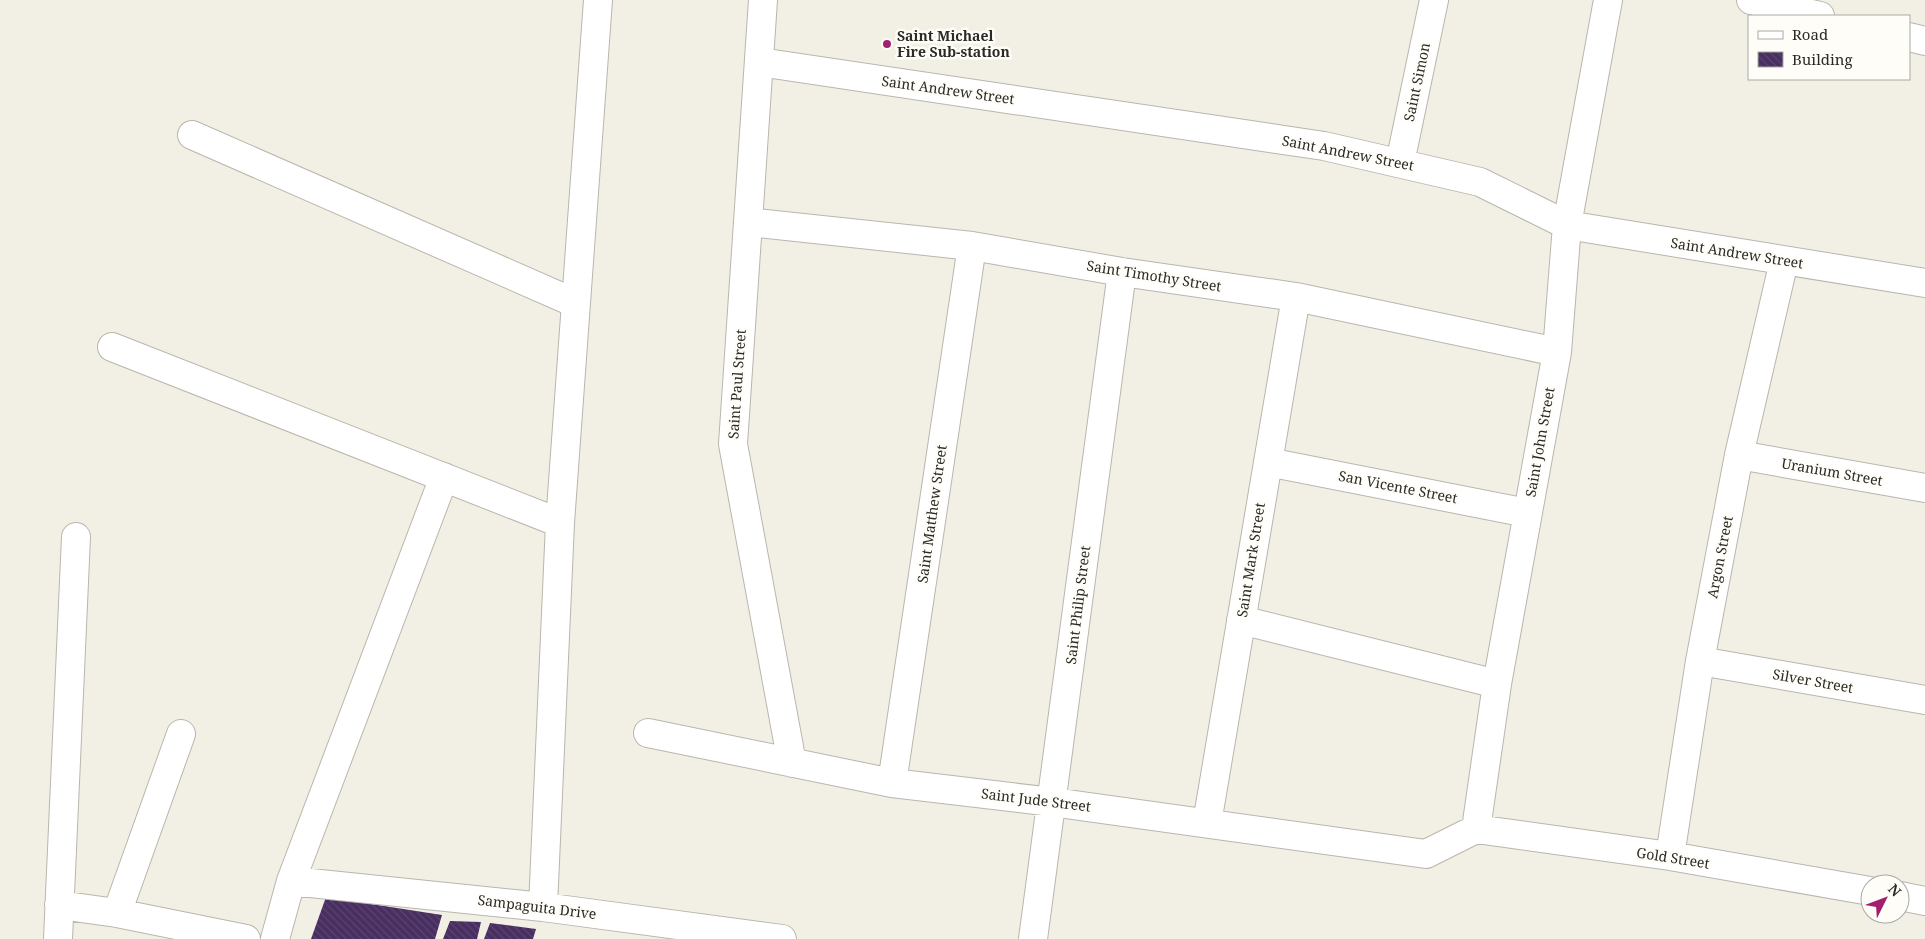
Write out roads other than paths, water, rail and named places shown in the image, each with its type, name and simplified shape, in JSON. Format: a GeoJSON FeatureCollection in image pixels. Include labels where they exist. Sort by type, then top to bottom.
{"type":"FeatureCollection","features":[{"type":"Feature","properties":{"kind":"street"},"geometry":{"type":"LineString","coordinates":[[543,907],[560,523],[598,0]]}},
{"type":"Feature","properties":{"kind":"street","name":"Saint Paul Street"},"geometry":{"type":"LineString","coordinates":[[763,0],[733,444],[792,763]]}},
{"type":"Feature","properties":{"kind":"street","name":"Saint Simon"},"geometry":{"type":"LineString","coordinates":[[1400,163],[1434,0]]}},
{"type":"Feature","properties":{"kind":"street","name":"Saint John Street"},"geometry":{"type":"LineString","coordinates":[[1476,829],[1497,684],[1557,352],[1567,226],[1608,0]]}},
{"type":"Feature","properties":{"kind":"street"},"geometry":{"type":"LineString","coordinates":[[1751,0],[1816,15]]}},
{"type":"Feature","properties":{"kind":"street"},"geometry":{"type":"LineString","coordinates":[[1910,37],[1925,41]]}},
{"type":"Feature","properties":{"kind":"street","name":"Saint Andrew Street"},"geometry":{"type":"LineString","coordinates":[[759,62],[1324,146],[1480,182],[1567,226],[1925,283]]}},
{"type":"Feature","properties":{"kind":"street"},"geometry":{"type":"LineString","coordinates":[[192,135],[576,303]]}},
{"type":"Feature","properties":{"kind":"street","name":"Saint Timothy Street"},"geometry":{"type":"LineString","coordinates":[[748,222],[972,246],[1122,272],[1296,297],[1557,352]]}},
{"type":"Feature","properties":{"kind":"street","name":"Saint Matthew Street"},"geometry":{"type":"LineString","coordinates":[[892,783],[972,246]]}},
{"type":"Feature","properties":{"kind":"street","name":"Argon Street"},"geometry":{"type":"LineString","coordinates":[[1670,856],[1700,661],[1738,455],[1784,261]]}},
{"type":"Feature","properties":{"kind":"street","name":"Saint Philip Street"},"geometry":{"type":"LineString","coordinates":[[1033,939],[1122,272]]}},
{"type":"Feature","properties":{"kind":"street","name":"Saint Mark Street"},"geometry":{"type":"LineString","coordinates":[[1207,823],[1296,297]]}},
{"type":"Feature","properties":{"kind":"street"},"geometry":{"type":"LineString","coordinates":[[112,347],[560,523]]}},
{"type":"Feature","properties":{"kind":"street","name":"Uranium Street"},"geometry":{"type":"LineString","coordinates":[[1738,455],[1925,488]]}},
{"type":"Feature","properties":{"kind":"street","name":"San Vicente Street"},"geometry":{"type":"LineString","coordinates":[[1268,462],[1527,513]]}},
{"type":"Feature","properties":{"kind":"street"},"geometry":{"type":"LineString","coordinates":[[275,939],[291,880],[444,477]]}},
{"type":"Feature","properties":{"kind":"street"},"geometry":{"type":"LineString","coordinates":[[58,939],[76,537]]}},
{"type":"Feature","properties":{"kind":"street"},"geometry":{"type":"LineString","coordinates":[[1241,620],[1497,684]]}},
{"type":"Feature","properties":{"kind":"street","name":"Silver Street"},"geometry":{"type":"LineString","coordinates":[[1700,661],[1925,700]]}},
{"type":"Feature","properties":{"kind":"street","name":"Saint Jude Street"},"geometry":{"type":"LineString","coordinates":[[648,733],[892,783],[1052,802],[1426,854],[1476,829]]}},
{"type":"Feature","properties":{"kind":"street"},"geometry":{"type":"LineString","coordinates":[[117,913],[181,734]]}},
{"type":"Feature","properties":{"kind":"street","name":"Gold Street"},"geometry":{"type":"LineString","coordinates":[[1476,829],[1670,856],[1860,889]]}},
{"type":"Feature","properties":{"kind":"street","name":"Sampaguita Drive"},"geometry":{"type":"LineString","coordinates":[[291,880],[543,907],[782,939]]}},
{"type":"Feature","properties":{"kind":"street"},"geometry":{"type":"LineString","coordinates":[[1910,898],[1925,901]]}},
{"type":"Feature","properties":{"kind":"street"},"geometry":{"type":"LineString","coordinates":[[59,905],[117,913],[246,939]]}},
{"type":"Feature","properties":{"kind":"place","name":"Saint Michael Fire Sub-station"},"geometry":{"type":"Point","coordinates":[887,44]}}]}
